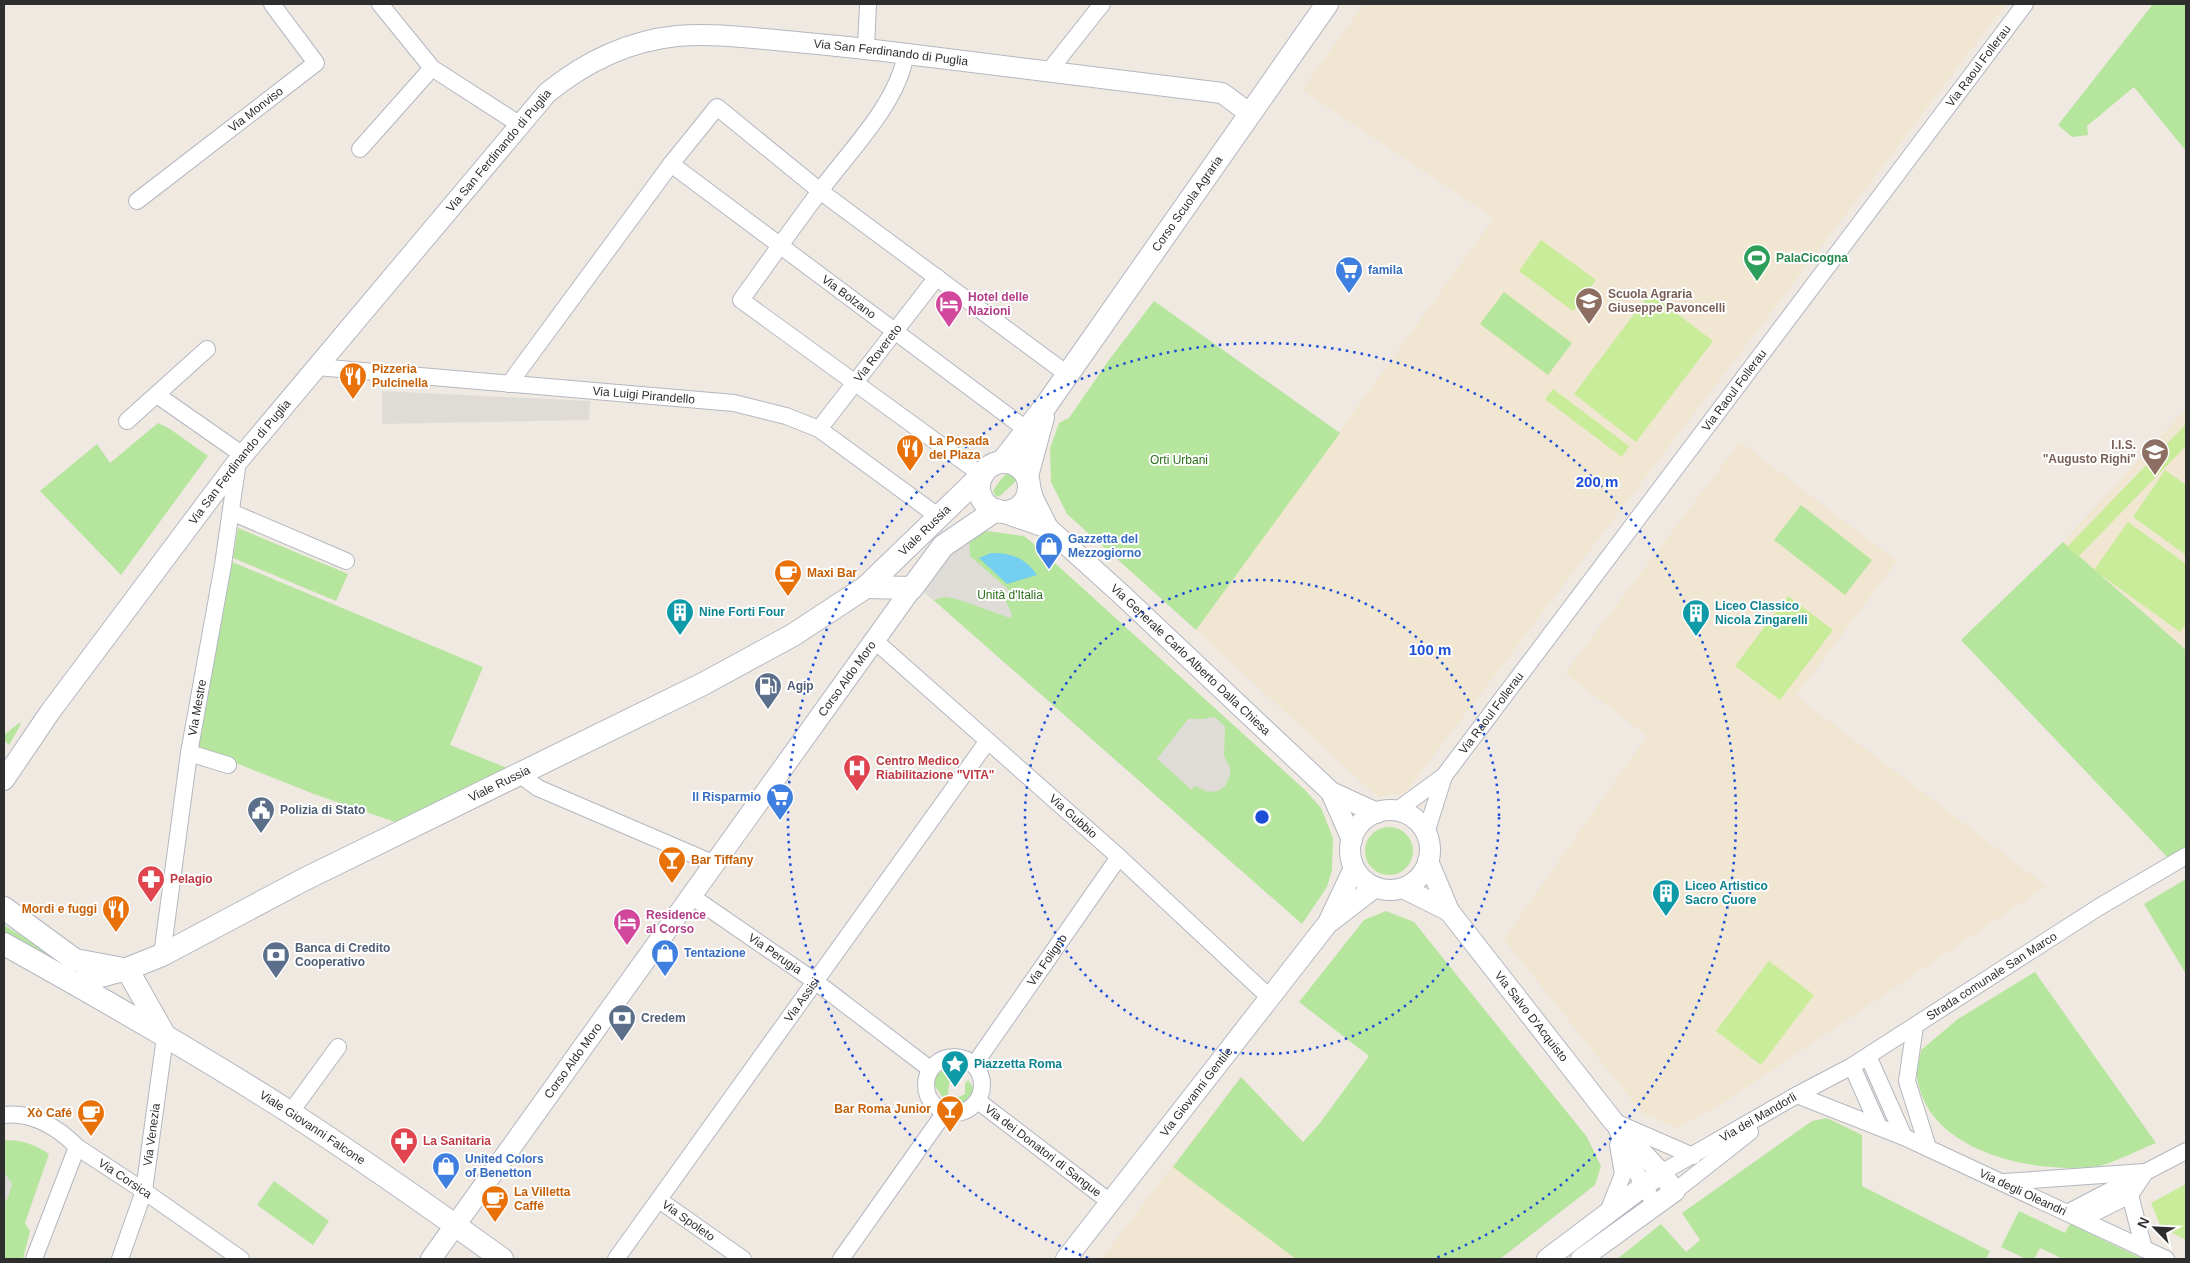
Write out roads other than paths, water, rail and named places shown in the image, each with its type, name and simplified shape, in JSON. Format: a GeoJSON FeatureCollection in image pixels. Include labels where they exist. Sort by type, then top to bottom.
{"type":"FeatureCollection","features":[{"type":"Feature","properties":{"kind":"main road","name":"Corso Scuola Agraria"},"geometry":{"type":"LineString","coordinates":[[1002,462],[1047,404],[1249,112],[1327,4]]}},
{"type":"Feature","properties":{"kind":"main road","name":"Corso Scuola Agraria"},"geometry":{"type":"LineString","coordinates":[[996,510],[1004,512],[1012,510],[1025,500],[1029,484],[1026,476],[1047,404]]}},
{"type":"Feature","properties":{"kind":"main road","name":"Viale Russia"},"geometry":{"type":"LineString","coordinates":[[127,969],[162,954],[303,880],[703,684],[793,635],[866,587],[939,518],[977,471],[1002,462]]}},
{"type":"Feature","properties":{"kind":"main road"},"geometry":{"type":"LineString","coordinates":[[1002,462],[1017,465],[1026,476]]}},
{"type":"Feature","properties":{"kind":"main road"},"geometry":{"type":"LineString","coordinates":[[977,471],[979,488],[984,502],[996,510]]}},
{"type":"Feature","properties":{"kind":"main road","name":"Corso Aldo Moro"},"geometry":{"type":"LineString","coordinates":[[912,588],[943,546],[996,510]]}},
{"type":"Feature","properties":{"kind":"main road"},"geometry":{"type":"LineString","coordinates":[[866,587],[912,588]]}},
{"type":"Feature","properties":{"kind":"main road"},"geometry":{"type":"LineString","coordinates":[[4,908],[75,960],[108,968],[127,969]]}},
{"type":"Feature","properties":{"kind":"main road","name":"Viale Giovanni Falcone"},"geometry":{"type":"LineString","coordinates":[[4,944],[75,983],[290,1112],[502,1259]]}},
{"type":"Feature","properties":{"kind":"main road"},"geometry":{"type":"LineString","coordinates":[[75,983],[127,969]]}},
{"type":"Feature","properties":{"kind":"main road","name":"Viale Giovanni Falcone"},"geometry":{"type":"LineString","coordinates":[[127,969],[165,1037]]}},
{"type":"Feature","properties":{"kind":"street","name":"Via Monviso"},"geometry":{"type":"LineString","coordinates":[[138,201],[316,63],[272,4]]}},
{"type":"Feature","properties":{"kind":"street"},"geometry":{"type":"LineString","coordinates":[[380,4],[432,68],[519,124]]}},
{"type":"Feature","properties":{"kind":"street"},"geometry":{"type":"LineString","coordinates":[[866,48],[868,4]]}},
{"type":"Feature","properties":{"kind":"street"},"geometry":{"type":"LineString","coordinates":[[1049,72],[1102,4]]}},
{"type":"Feature","properties":{"kind":"street","name":"Via Raoul Follerau"},"geometry":{"type":"LineString","coordinates":[[1426,833],[1444,776],[2025,4]]}},
{"type":"Feature","properties":{"kind":"street","name":"Via San Ferdinando di Puglia"},"geometry":{"type":"LineString","coordinates":[[4,780],[50,712],[240,458],[495,157],[519,124],[548,93],[572,73],[618,49],[635,44],[676,36],[714,35],[866,48],[1222,94],[1249,112]]}},
{"type":"Feature","properties":{"kind":"street"},"geometry":{"type":"LineString","coordinates":[[906,54],[904,67],[882,110],[820,190],[741,300],[977,471]]}},
{"type":"Feature","properties":{"kind":"street"},"geometry":{"type":"LineString","coordinates":[[360,149],[432,68]]}},
{"type":"Feature","properties":{"kind":"street"},"geometry":{"type":"LineString","coordinates":[[509,384],[671,164],[716,107],[820,190],[1067,374]]}},
{"type":"Feature","properties":{"kind":"street","name":"Via Bolzano"},"geometry":{"type":"LineString","coordinates":[[671,164],[1027,430]]}},
{"type":"Feature","properties":{"kind":"street","name":"Via Rovereto"},"geometry":{"type":"LineString","coordinates":[[819,429],[937,277]]}},
{"type":"Feature","properties":{"kind":"street"},"geometry":{"type":"LineString","coordinates":[[127,421],[207,349]]}},
{"type":"Feature","properties":{"kind":"street","name":"Via Luigi Pirandello"},"geometry":{"type":"LineString","coordinates":[[316,367],[734,404],[786,416],[819,429],[939,518]]}},
{"type":"Feature","properties":{"kind":"street"},"geometry":{"type":"LineString","coordinates":[[157,395],[240,458]]}},
{"type":"Feature","properties":{"kind":"street","name":"Via Mestre"},"geometry":{"type":"LineString","coordinates":[[162,954],[189,753],[240,458]]}},
{"type":"Feature","properties":{"kind":"street"},"geometry":{"type":"LineString","coordinates":[[1026,476],[1048,528]]}},
{"type":"Feature","properties":{"kind":"street"},"geometry":{"type":"LineString","coordinates":[[996,510],[1048,528]]}},
{"type":"Feature","properties":{"kind":"street"},"geometry":{"type":"LineString","coordinates":[[231,512],[346,561]]}},
{"type":"Feature","properties":{"kind":"street","name":"Via Generale Carlo Alberto Dalla Chiesa"},"geometry":{"type":"LineString","coordinates":[[1048,528],[1331,792],[1387,812]]}},
{"type":"Feature","properties":{"kind":"street","name":"Corso Aldo Moro"},"geometry":{"type":"LineString","coordinates":[[432,1259],[912,588]]}},
{"type":"Feature","properties":{"kind":"street","name":"Via Gubbio"},"geometry":{"type":"LineString","coordinates":[[874,640],[1119,857],[1269,997]]}},
{"type":"Feature","properties":{"kind":"street","name":"Via Assisi"},"geometry":{"type":"LineString","coordinates":[[616,1259],[987,742]]}},
{"type":"Feature","properties":{"kind":"street"},"geometry":{"type":"LineString","coordinates":[[189,753],[228,765]]}},
{"type":"Feature","properties":{"kind":"street"},"geometry":{"type":"LineString","coordinates":[[520,775],[538,788],[715,864]]}},
{"type":"Feature","properties":{"kind":"street","name":"Via Raoul Follerau"},"geometry":{"type":"LineString","coordinates":[[1387,812],[1444,776]]}},
{"type":"Feature","properties":{"kind":"street","name":"Via Generale Carlo Alberto Dalla Chiesa"},"geometry":{"type":"LineString","coordinates":[[1331,792],[1352,840]]}},
{"type":"Feature","properties":{"kind":"street"},"geometry":{"type":"LineString","coordinates":[[1387,812],[1414,818],[1426,833],[1429,842],[1428,861],[1419,878],[1403,888],[1384,890],[1375,887],[1360,876],[1354,868],[1350,849],[1352,840],[1361,823],[1387,812]]}},
{"type":"Feature","properties":{"kind":"street","name":"Strada comunale San Marco"},"geometry":{"type":"LineString","coordinates":[[1797,1095],[1852,1066],[2099,907],[2186,856]]}},
{"type":"Feature","properties":{"kind":"street","name":"Via Foligno"},"geometry":{"type":"LineString","coordinates":[[974,1065],[1119,857]]}},
{"type":"Feature","properties":{"kind":"street","name":"Via Salvo D'Acquisto"},"geometry":{"type":"LineString","coordinates":[[1428,861],[1449,911],[1613,1121],[1662,1173],[1675,1191]]}},
{"type":"Feature","properties":{"kind":"street","name":"Via Giovanni Gentile"},"geometry":{"type":"LineString","coordinates":[[1066,1259],[1328,923],[1354,868]]}},
{"type":"Feature","properties":{"kind":"street","name":"Via Giovanni Gentile"},"geometry":{"type":"LineString","coordinates":[[1328,923],[1375,887]]}},
{"type":"Feature","properties":{"kind":"street","name":"Via Salvo D'Acquisto"},"geometry":{"type":"LineString","coordinates":[[1403,888],[1449,911]]}},
{"type":"Feature","properties":{"kind":"street","name":"Via Perugia"},"geometry":{"type":"LineString","coordinates":[[691,896],[816,982],[930,1069]]}},
{"type":"Feature","properties":{"kind":"street"},"geometry":{"type":"LineString","coordinates":[[1915,1026],[1906,1081],[1928,1148]]}},
{"type":"Feature","properties":{"kind":"street","name":"Via Venezia"},"geometry":{"type":"LineString","coordinates":[[120,1259],[144,1191],[165,1037]]}},
{"type":"Feature","properties":{"kind":"street"},"geometry":{"type":"LineString","coordinates":[[290,1112],[338,1048]]}},
{"type":"Feature","properties":{"kind":"street"},"geometry":{"type":"LineString","coordinates":[[951,1056],[967,1059],[974,1065],[980,1073],[982,1082],[982,1092],[978,1101],[963,1112],[945,1112],[931,1102],[925,1086],[930,1069],[943,1058],[951,1056]]}},
{"type":"Feature","properties":{"kind":"street"},"geometry":{"type":"LineString","coordinates":[[1868,1056],[1904,1137]]}},
{"type":"Feature","properties":{"kind":"street"},"geometry":{"type":"LineString","coordinates":[[1852,1066],[1879,1126]]}},
{"type":"Feature","properties":{"kind":"street","name":"Via degli Oleandri"},"geometry":{"type":"LineString","coordinates":[[1797,1095],[1904,1137],[2166,1259]]}},
{"type":"Feature","properties":{"kind":"street","name":"Via dei Mandorli"},"geometry":{"type":"LineString","coordinates":[[1547,1259],[1662,1173],[1797,1095]]}},
{"type":"Feature","properties":{"kind":"street","name":"Via dei Mandorli"},"geometry":{"type":"LineString","coordinates":[[1580,1259],[1675,1191],[1797,1095]]}},
{"type":"Feature","properties":{"kind":"street","name":"Via dei Donatori di Sangue"},"geometry":{"type":"LineString","coordinates":[[978,1101],[1110,1202]]}},
{"type":"Feature","properties":{"kind":"street"},"geometry":{"type":"LineString","coordinates":[[841,1259],[945,1112]]}},
{"type":"Feature","properties":{"kind":"street","name":"Via Corsica"},"geometry":{"type":"LineString","coordinates":[[4,1115],[38,1119],[69,1138],[77,1147],[241,1259]]}},
{"type":"Feature","properties":{"kind":"street"},"geometry":{"type":"LineString","coordinates":[[1613,1121],[1693,1156]]}},
{"type":"Feature","properties":{"kind":"street"},"geometry":{"type":"LineString","coordinates":[[1608,1212],[1623,1174],[1613,1121]]}},
{"type":"Feature","properties":{"kind":"street","name":"Via Salvo D'Acquisto"},"geometry":{"type":"LineString","coordinates":[[1613,1121],[1643,1186],[1656,1205]]}},
{"type":"Feature","properties":{"kind":"street"},"geometry":{"type":"LineString","coordinates":[[34,1259],[77,1147]]}},
{"type":"Feature","properties":{"kind":"street"},"geometry":{"type":"LineString","coordinates":[[2074,1216],[2145,1172],[2186,1152]]}},
{"type":"Feature","properties":{"kind":"street"},"geometry":{"type":"LineString","coordinates":[[2002,1182],[2145,1172]]}},
{"type":"Feature","properties":{"kind":"street"},"geometry":{"type":"LineString","coordinates":[[2074,1216],[2130,1195],[2145,1172]]}},
{"type":"Feature","properties":{"kind":"street"},"geometry":{"type":"LineString","coordinates":[[2130,1195],[2144,1249]]}},
{"type":"Feature","properties":{"kind":"street","name":"Via Spoleto"},"geometry":{"type":"LineString","coordinates":[[659,1200],[743,1259]]}},
{"type":"Feature","properties":{"kind":"water"},"geometry":{"type":"Polygon","coordinates":[[[991,553],[1017,557],[1028,564],[1037,575],[1007,584],[979,558],[991,553]]]}},
{"type":"Feature","properties":{"kind":"place","name":"PalaCicogna"},"geometry":{"type":"Point","coordinates":[1757,282]}},
{"type":"Feature","properties":{"kind":"place","name":"famila"},"geometry":{"type":"Point","coordinates":[1349,294]}},
{"type":"Feature","properties":{"kind":"place","name":"Scuola Agraria Giuseppe Pavoncelli"},"geometry":{"type":"Point","coordinates":[1589,325]}},
{"type":"Feature","properties":{"kind":"place","name":"Hotel delle Nazioni"},"geometry":{"type":"Point","coordinates":[949,328]}},
{"type":"Feature","properties":{"kind":"place","name":"Pizzeria Pulcinella"},"geometry":{"type":"Point","coordinates":[353,400]}},
{"type":"Feature","properties":{"kind":"place","name":"La Posada del Plaza"},"geometry":{"type":"Point","coordinates":[910,472]}},
{"type":"Feature","properties":{"kind":"place","name":"I.I.S. \"Augusto Righi\""},"geometry":{"type":"Point","coordinates":[2155,476]}},
{"type":"Feature","properties":{"kind":"place","name":"Gazzetta del Mezzogiorno"},"geometry":{"type":"Point","coordinates":[1049,570]}},
{"type":"Feature","properties":{"kind":"place","name":"Maxi Bar"},"geometry":{"type":"Point","coordinates":[788,597]}},
{"type":"Feature","properties":{"kind":"place","name":"Nine Forti Four"},"geometry":{"type":"Point","coordinates":[680,636]}},
{"type":"Feature","properties":{"kind":"place","name":"Liceo Classico Nicola Zingarelli"},"geometry":{"type":"Point","coordinates":[1696,637]}},
{"type":"Feature","properties":{"kind":"place","name":"Agip"},"geometry":{"type":"Point","coordinates":[768,710]}},
{"type":"Feature","properties":{"kind":"place","name":"Centro Medico Riabilitazione \"VITA\""},"geometry":{"type":"Point","coordinates":[857,792]}},
{"type":"Feature","properties":{"kind":"place","name":"Il Risparmio"},"geometry":{"type":"Point","coordinates":[780,821]}},
{"type":"Feature","properties":{"kind":"place","name":"Polizia di Stato"},"geometry":{"type":"Point","coordinates":[261,834]}},
{"type":"Feature","properties":{"kind":"place","name":"Bar Tiffany"},"geometry":{"type":"Point","coordinates":[672,884]}},
{"type":"Feature","properties":{"kind":"place","name":"Pelagio"},"geometry":{"type":"Point","coordinates":[151,903]}},
{"type":"Feature","properties":{"kind":"place","name":"Liceo Artistico Sacro Cuore"},"geometry":{"type":"Point","coordinates":[1666,917]}},
{"type":"Feature","properties":{"kind":"place","name":"Mordi e fuggi"},"geometry":{"type":"Point","coordinates":[116,933]}},
{"type":"Feature","properties":{"kind":"place","name":"Residence al Corso"},"geometry":{"type":"Point","coordinates":[627,946]}},
{"type":"Feature","properties":{"kind":"place","name":"Tentazione"},"geometry":{"type":"Point","coordinates":[665,977]}},
{"type":"Feature","properties":{"kind":"place","name":"Banca di Credito Cooperativo"},"geometry":{"type":"Point","coordinates":[276,979]}},
{"type":"Feature","properties":{"kind":"place","name":"Credem"},"geometry":{"type":"Point","coordinates":[622,1042]}},
{"type":"Feature","properties":{"kind":"place","name":"Piazzetta Roma"},"geometry":{"type":"Point","coordinates":[955,1088]}},
{"type":"Feature","properties":{"kind":"place","name":"Bar Roma Junior"},"geometry":{"type":"Point","coordinates":[950,1133]}},
{"type":"Feature","properties":{"kind":"place","name":"Xò Café"},"geometry":{"type":"Point","coordinates":[91,1137]}},
{"type":"Feature","properties":{"kind":"place","name":"La Sanitaria"},"geometry":{"type":"Point","coordinates":[404,1165]}},
{"type":"Feature","properties":{"kind":"place","name":"United Colors of Benetton"},"geometry":{"type":"Point","coordinates":[446,1190]}},
{"type":"Feature","properties":{"kind":"place","name":"La Villetta Caffé"},"geometry":{"type":"Point","coordinates":[495,1223]}},
{"type":"Feature","properties":{"kind":"park label","name":"Orti Urbani"},"geometry":{"type":"Point","coordinates":[1179,460]}},
{"type":"Feature","properties":{"kind":"park label","name":"Unità d'Italia"},"geometry":{"type":"Point","coordinates":[1010,595]}}]}
